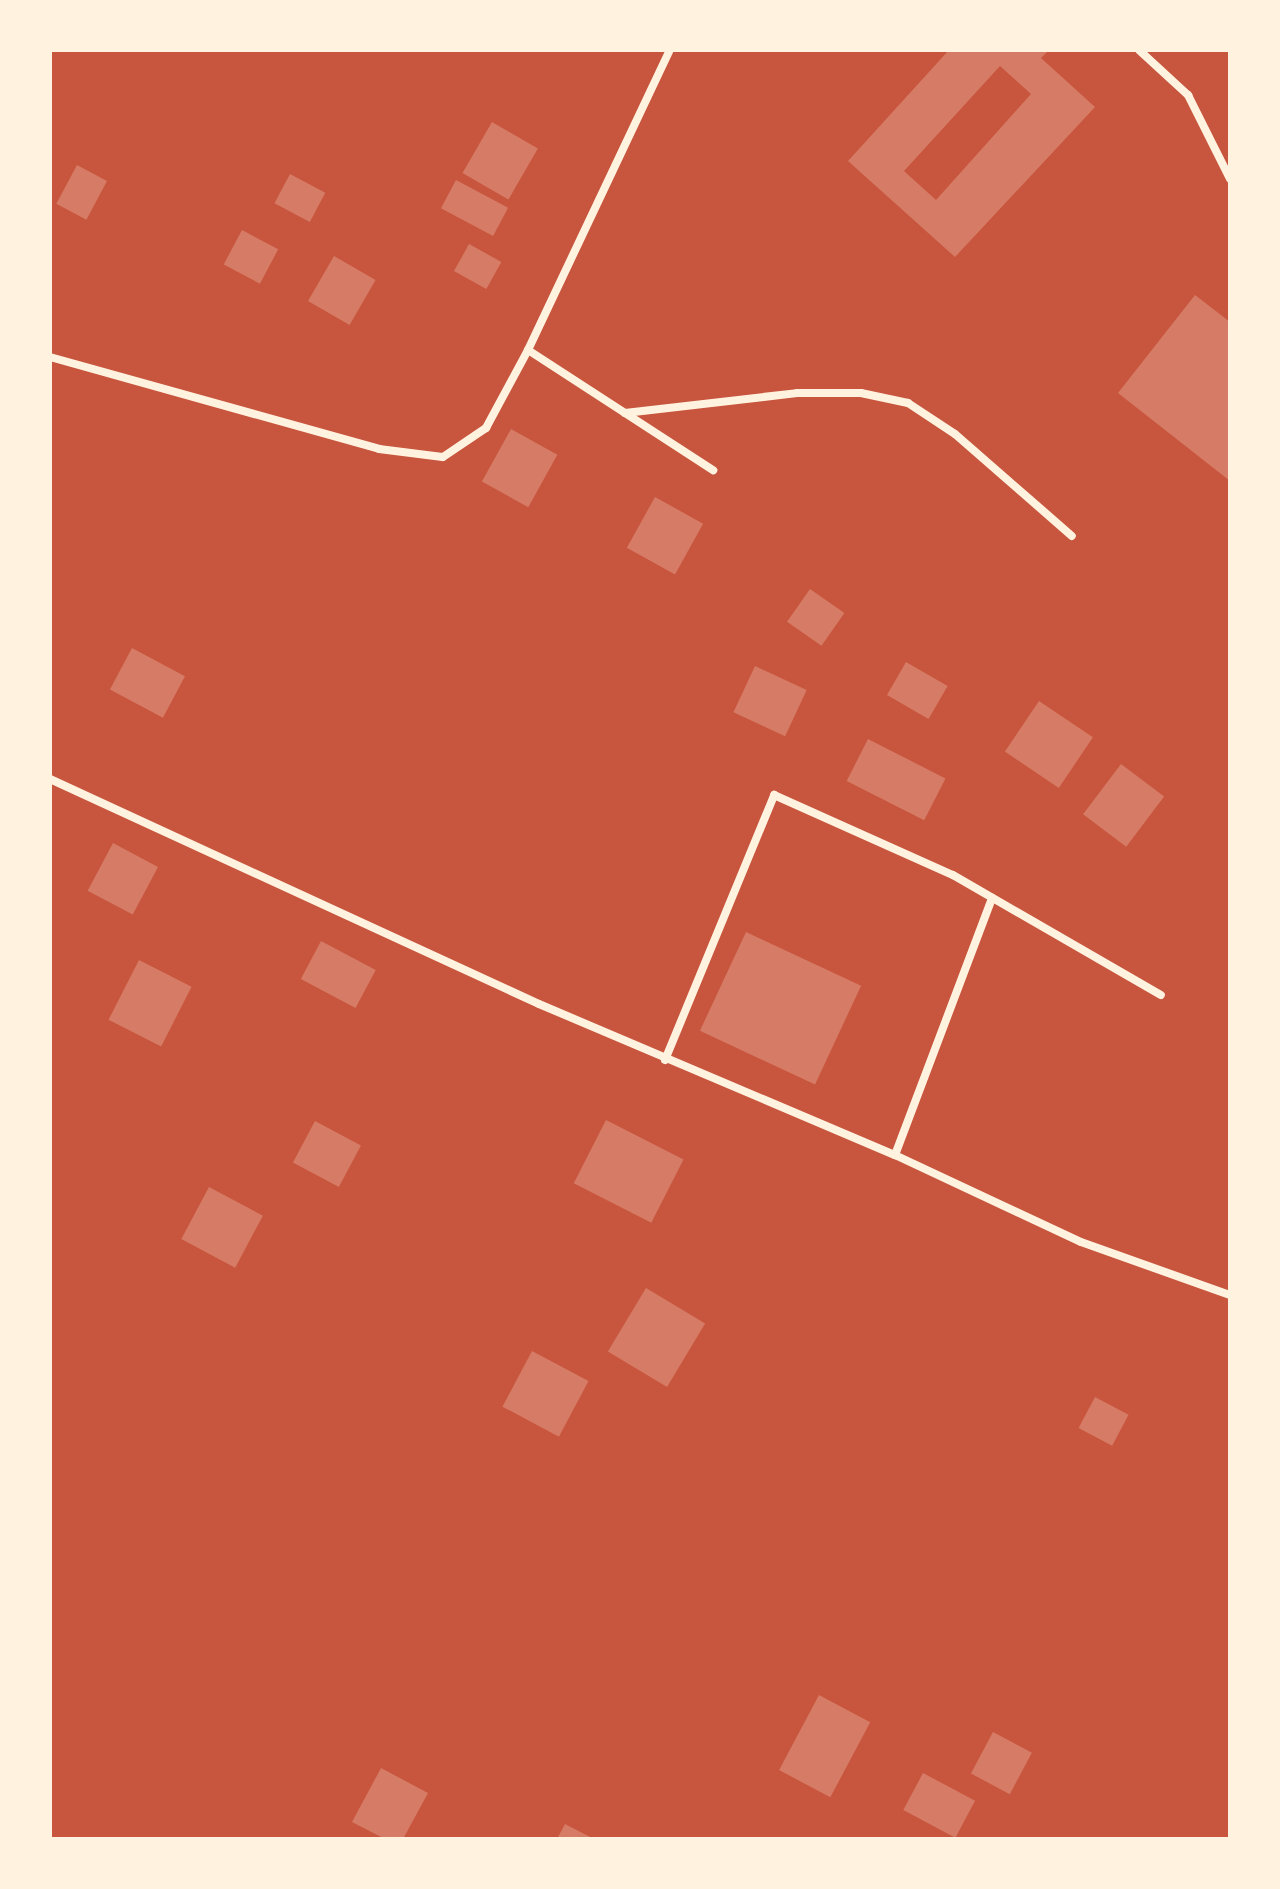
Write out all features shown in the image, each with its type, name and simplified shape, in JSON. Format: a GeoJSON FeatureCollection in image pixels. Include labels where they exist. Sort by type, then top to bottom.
{"type":"FeatureCollection","features":[{"type":"Feature","properties":{"kind":"street"},"geometry":{"type":"LineString","coordinates":[[50,357],[379,449],[443,457],[486,428],[528,350],[670,50]]}},
{"type":"Feature","properties":{"kind":"street"},"geometry":{"type":"LineString","coordinates":[[1139,50],[1188,95],[1230,179]]}},
{"type":"Feature","properties":{"kind":"street"},"geometry":{"type":"LineString","coordinates":[[528,350],[713,470]]}},
{"type":"Feature","properties":{"kind":"street"},"geometry":{"type":"LineString","coordinates":[[625,413],[797,393],[861,393],[908,403],[955,434],[1072,536]]}},
{"type":"Feature","properties":{"kind":"street"},"geometry":{"type":"LineString","coordinates":[[50,779],[665,1060],[895,1155],[1081,1242],[1230,1295]]}},
{"type":"Feature","properties":{"kind":"street"},"geometry":{"type":"LineString","coordinates":[[665,1060],[774,795],[953,875],[1161,995]]}},
{"type":"Feature","properties":{"kind":"street"},"geometry":{"type":"LineString","coordinates":[[895,1155],[992,898]]}},
{"type":"Feature","properties":{"kind":"building"},"geometry":{"type":"Polygon","coordinates":[[[949,50],[1049,50],[1041,58],[1095,107],[955,257],[848,161],[949,50]],[[1000,66],[904,171],[936,200],[1031,94],[1000,66]]]}},
{"type":"Feature","properties":{"kind":"building"},"geometry":{"type":"Polygon","coordinates":[[[492,122],[538,148],[508,200],[462,173],[492,122]]]}},
{"type":"Feature","properties":{"kind":"building"},"geometry":{"type":"Polygon","coordinates":[[[77,165],[107,181],[86,220],[56,204],[77,165]]]}},
{"type":"Feature","properties":{"kind":"building"},"geometry":{"type":"Polygon","coordinates":[[[290,174],[325,193],[310,222],[275,203],[290,174]]]}},
{"type":"Feature","properties":{"kind":"building"},"geometry":{"type":"Polygon","coordinates":[[[456,180],[508,208],[493,236],[441,208],[456,180]]]}},
{"type":"Feature","properties":{"kind":"building"},"geometry":{"type":"Polygon","coordinates":[[[242,230],[278,249],[260,284],[224,264],[242,230]]]}},
{"type":"Feature","properties":{"kind":"building"},"geometry":{"type":"Polygon","coordinates":[[[469,244],[501,262],[486,289],[454,271],[469,244]]]}},
{"type":"Feature","properties":{"kind":"building"},"geometry":{"type":"Polygon","coordinates":[[[334,256],[376,280],[350,325],[308,301],[334,256]]]}},
{"type":"Feature","properties":{"kind":"building"},"geometry":{"type":"Polygon","coordinates":[[[1195,295],[1230,322],[1230,481],[1118,393],[1195,295]]]}},
{"type":"Feature","properties":{"kind":"building"},"geometry":{"type":"Polygon","coordinates":[[[511,429],[557,455],[528,507],[482,481],[511,429]]]}},
{"type":"Feature","properties":{"kind":"building"},"geometry":{"type":"Polygon","coordinates":[[[655,497],[703,524],[675,574],[627,548],[655,497]]]}},
{"type":"Feature","properties":{"kind":"building"},"geometry":{"type":"Polygon","coordinates":[[[810,589],[844,613],[821,646],[787,622],[810,589]]]}},
{"type":"Feature","properties":{"kind":"building"},"geometry":{"type":"Polygon","coordinates":[[[132,648],[185,676],[163,718],[110,689],[132,648]]]}},
{"type":"Feature","properties":{"kind":"building"},"geometry":{"type":"Polygon","coordinates":[[[906,662],[948,686],[929,719],[887,695],[906,662]]]}},
{"type":"Feature","properties":{"kind":"building"},"geometry":{"type":"Polygon","coordinates":[[[755,666],[807,690],[785,736],[733,712],[755,666]]]}},
{"type":"Feature","properties":{"kind":"building"},"geometry":{"type":"Polygon","coordinates":[[[1039,701],[1093,737],[1059,788],[1005,752],[1039,701]]]}},
{"type":"Feature","properties":{"kind":"building"},"geometry":{"type":"Polygon","coordinates":[[[868,739],[946,778],[924,820],[847,781],[868,739]]]}},
{"type":"Feature","properties":{"kind":"building"},"geometry":{"type":"Polygon","coordinates":[[[1121,764],[1164,796],[1126,847],[1083,814],[1121,764]]]}},
{"type":"Feature","properties":{"kind":"building"},"geometry":{"type":"Polygon","coordinates":[[[113,843],[158,867],[133,915],[88,891],[113,843]]]}},
{"type":"Feature","properties":{"kind":"building"},"geometry":{"type":"Polygon","coordinates":[[[746,932],[861,986],[815,1084],[700,1031],[746,932]]]}},
{"type":"Feature","properties":{"kind":"building"},"geometry":{"type":"Polygon","coordinates":[[[321,941],[376,970],[356,1008],[301,979],[321,941]]]}},
{"type":"Feature","properties":{"kind":"building"},"geometry":{"type":"Polygon","coordinates":[[[139,960],[192,987],[161,1046],[109,1020],[139,960]]]}},
{"type":"Feature","properties":{"kind":"building"},"geometry":{"type":"Polygon","coordinates":[[[606,1120],[684,1159],[651,1223],[574,1183],[606,1120]]]}},
{"type":"Feature","properties":{"kind":"building"},"geometry":{"type":"Polygon","coordinates":[[[315,1121],[361,1145],[339,1187],[293,1162],[315,1121]]]}},
{"type":"Feature","properties":{"kind":"building"},"geometry":{"type":"Polygon","coordinates":[[[209,1187],[263,1216],[235,1268],[181,1239],[209,1187]]]}},
{"type":"Feature","properties":{"kind":"building"},"geometry":{"type":"Polygon","coordinates":[[[646,1288],[705,1324],[667,1387],[608,1351],[646,1288]]]}},
{"type":"Feature","properties":{"kind":"building"},"geometry":{"type":"Polygon","coordinates":[[[532,1351],[589,1381],[559,1437],[502,1407],[532,1351]]]}},
{"type":"Feature","properties":{"kind":"building"},"geometry":{"type":"Polygon","coordinates":[[[1095,1397],[1129,1415],[1112,1446],[1079,1428],[1095,1397]]]}},
{"type":"Feature","properties":{"kind":"building"},"geometry":{"type":"Polygon","coordinates":[[[819,1695],[870,1722],[830,1797],[779,1770],[819,1695]]]}},
{"type":"Feature","properties":{"kind":"building"},"geometry":{"type":"Polygon","coordinates":[[[993,1732],[1032,1753],[1010,1794],[971,1773],[993,1732]]]}},
{"type":"Feature","properties":{"kind":"building"},"geometry":{"type":"Polygon","coordinates":[[[381,1768],[428,1793],[403,1839],[385,1839],[352,1822],[381,1768]]]}},
{"type":"Feature","properties":{"kind":"building"},"geometry":{"type":"Polygon","coordinates":[[[923,1773],[975,1801],[955,1838],[903,1810],[923,1773]]]}},
{"type":"Feature","properties":{"kind":"building"},"geometry":{"type":"Polygon","coordinates":[[[565,1824],[594,1839],[557,1839],[565,1824]]]}}]}
